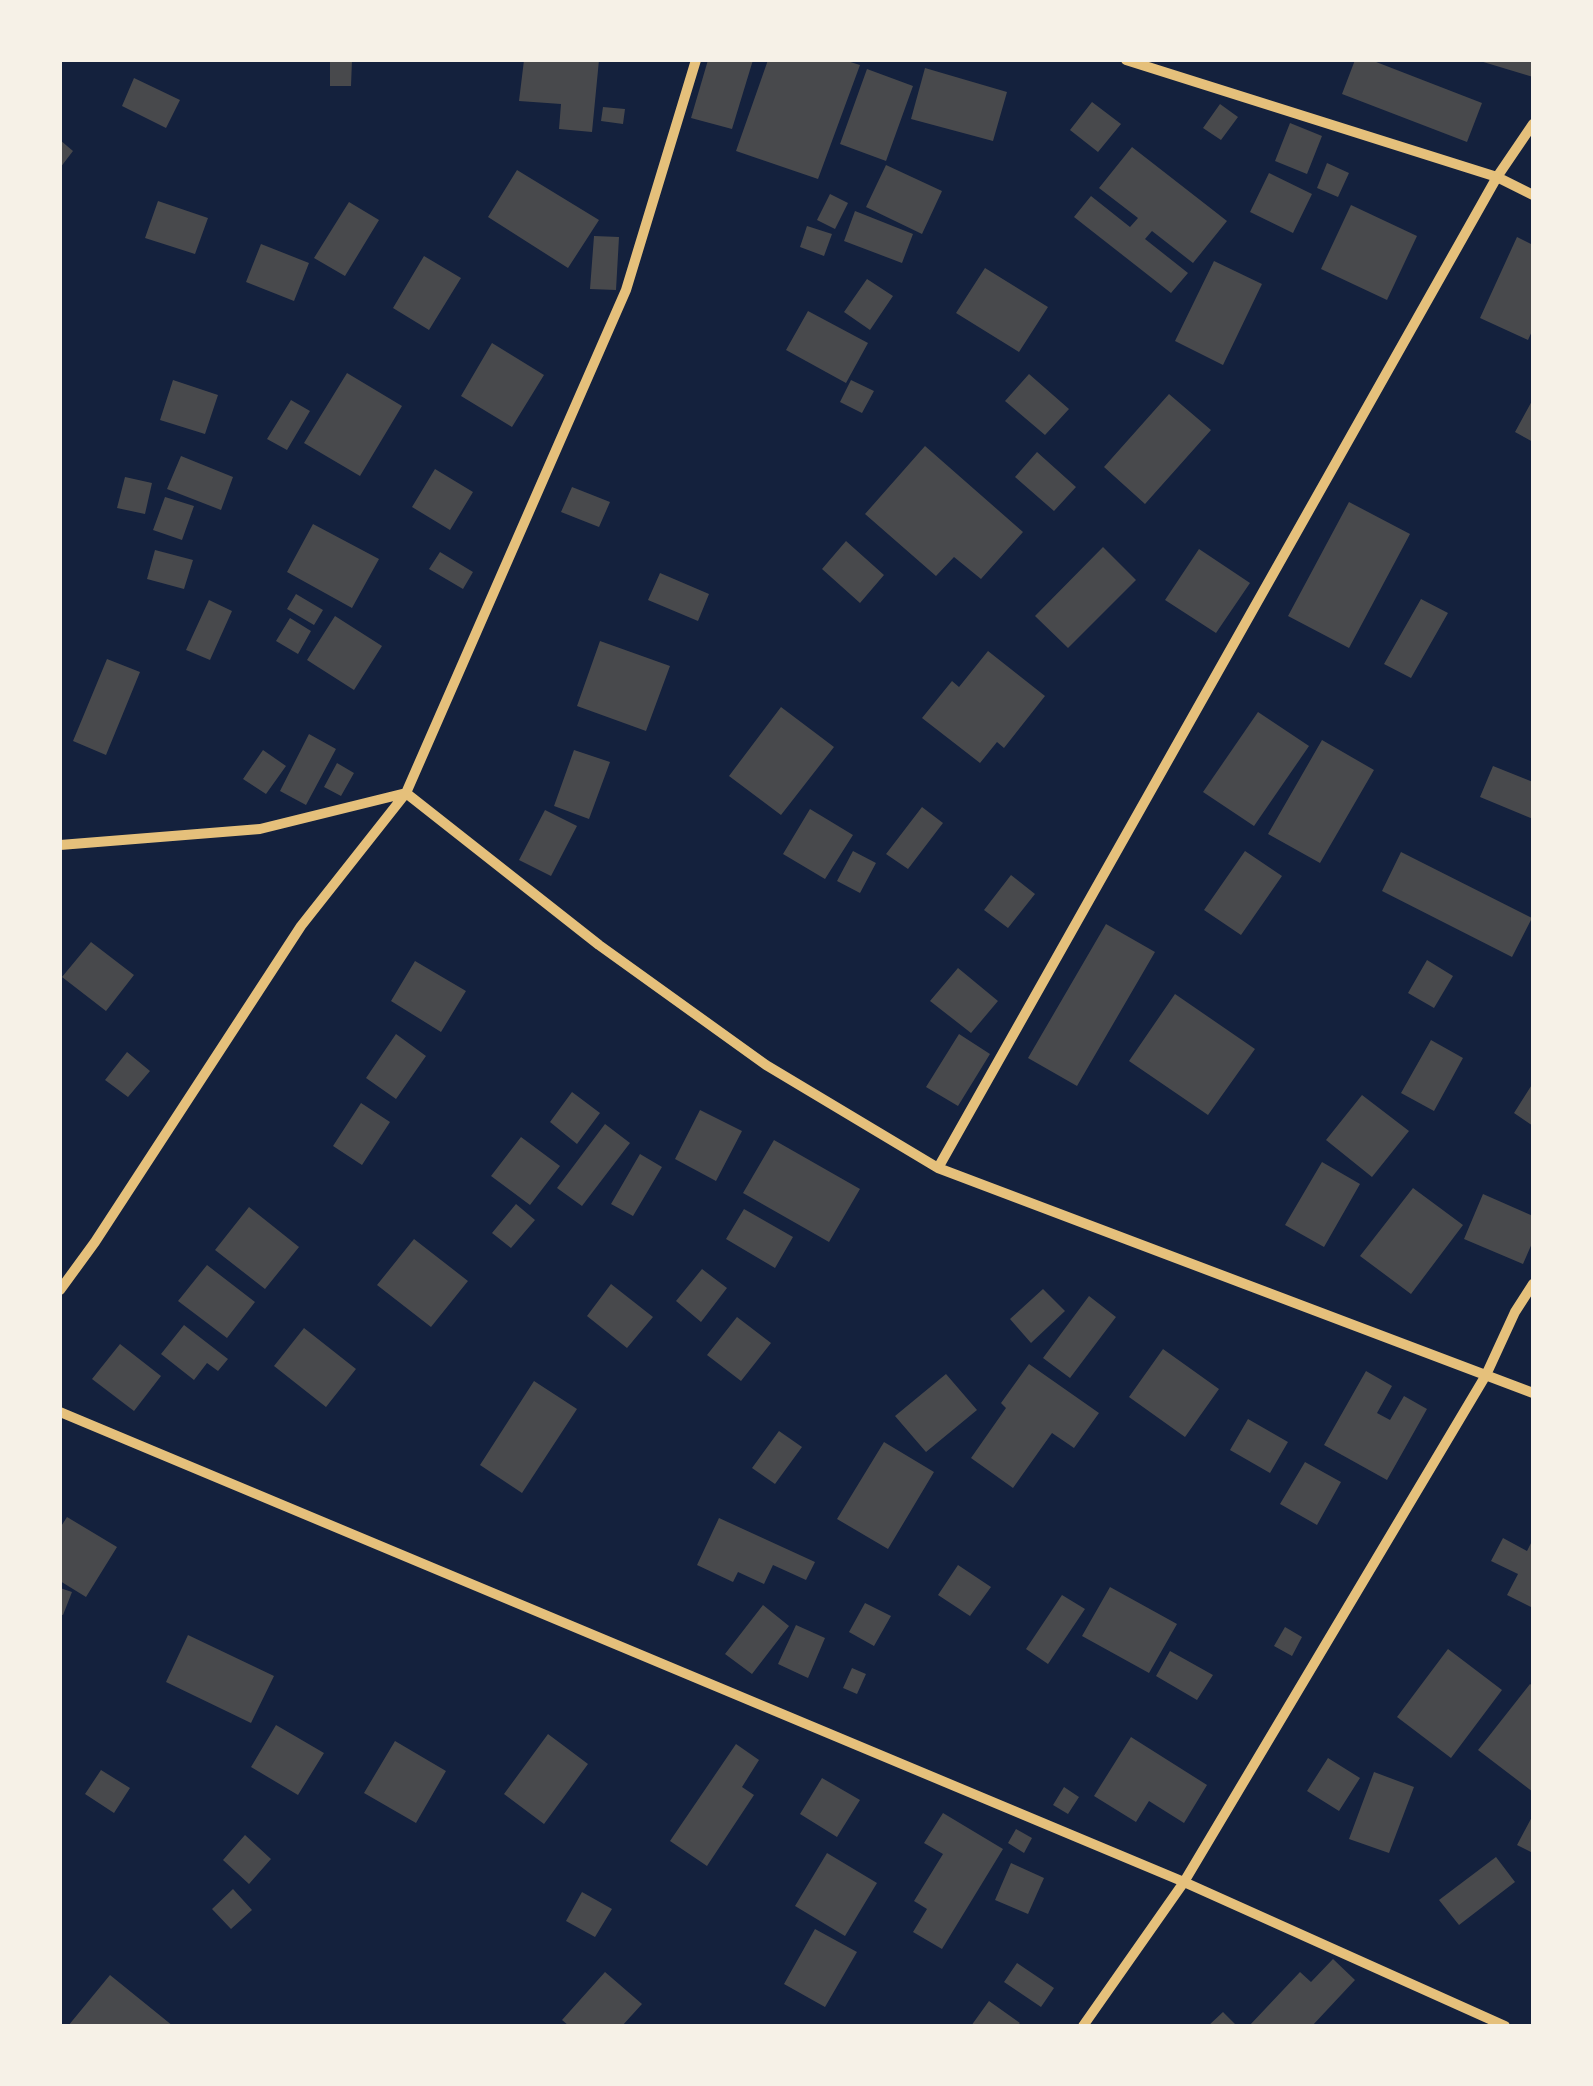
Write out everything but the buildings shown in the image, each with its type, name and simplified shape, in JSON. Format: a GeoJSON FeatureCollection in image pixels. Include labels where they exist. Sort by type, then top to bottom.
{"type":"FeatureCollection","features":[{"type":"Feature","properties":{"kind":"street"},"geometry":{"type":"LineString","coordinates":[[60,1290],[96,1242],[301,926],[406,793],[626,290],[696,60]]}},
{"type":"Feature","properties":{"kind":"street"},"geometry":{"type":"LineString","coordinates":[[1126,60],[1496,177],[1533,194]]}},
{"type":"Feature","properties":{"kind":"street"},"geometry":{"type":"LineString","coordinates":[[938,1168],[1496,177],[1533,124]]}},
{"type":"Feature","properties":{"kind":"street"},"geometry":{"type":"LineString","coordinates":[[60,845],[260,829],[406,793]]}},
{"type":"Feature","properties":{"kind":"street"},"geometry":{"type":"LineString","coordinates":[[406,793],[598,945],[766,1064],[938,1168],[1533,1393]]}},
{"type":"Feature","properties":{"kind":"street"},"geometry":{"type":"LineString","coordinates":[[1083,2026],[1184,1882],[1486,1376],[1515,1312],[1533,1284]]}},
{"type":"Feature","properties":{"kind":"street"},"geometry":{"type":"LineString","coordinates":[[60,1412],[1184,1882],[1505,2026]]}}]}
